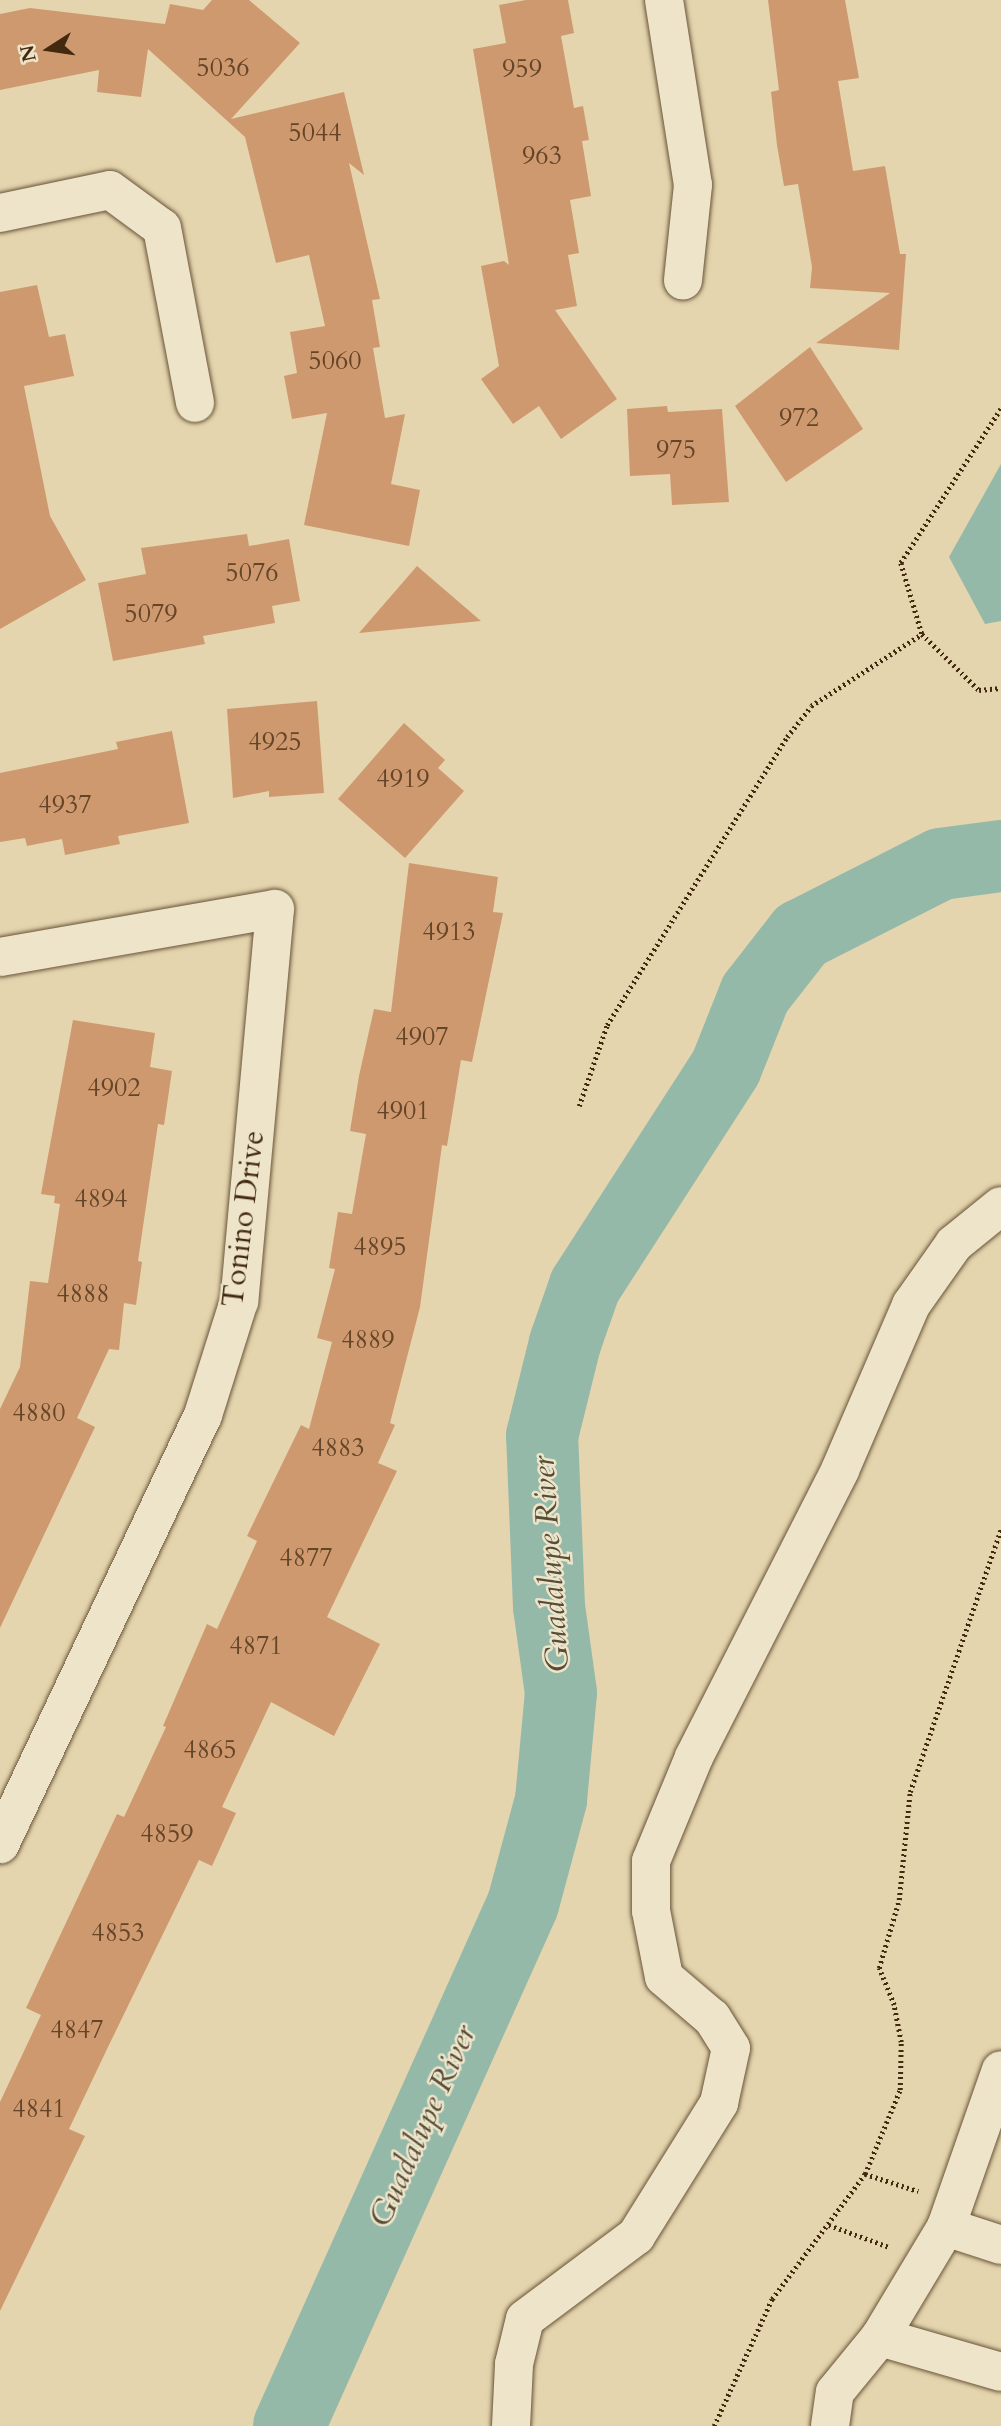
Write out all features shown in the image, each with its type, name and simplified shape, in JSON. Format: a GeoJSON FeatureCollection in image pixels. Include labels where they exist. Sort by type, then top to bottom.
{"type":"FeatureCollection","features":[{"type":"Feature","properties":{"kind":"street"},"geometry":{"type":"LineString","coordinates":[[664,0],[693,185],[683,280]]}},
{"type":"Feature","properties":{"kind":"street"},"geometry":{"type":"LineString","coordinates":[[0,213],[110,190],[162,228],[195,403]]}},
{"type":"Feature","properties":{"kind":"street","name":"Tonino Drive"},"geometry":{"type":"LineString","coordinates":[[0,957],[275,909],[239,1300],[204,1415],[0,1844]]}},
{"type":"Feature","properties":{"kind":"street"},"geometry":{"type":"LineString","coordinates":[[511,2426],[514,2364],[525,2319],[636,2236],[719,2103],[731,2048],[712,2018],[664,1977],[651,1911],[651,1861],[694,1757],[840,1470],[911,1305],[954,1244],[1001,1206]]}},
{"type":"Feature","properties":{"kind":"street"},"geometry":{"type":"LineString","coordinates":[[830,2426],[835,2392],[880,2337],[946,2227],[1001,2070]]}},
{"type":"Feature","properties":{"kind":"street"},"geometry":{"type":"LineString","coordinates":[[946,2227],[1001,2245]]}},
{"type":"Feature","properties":{"kind":"street"},"geometry":{"type":"LineString","coordinates":[[880,2337],[1001,2372]]}},
{"type":"Feature","properties":{"kind":"path"},"geometry":{"type":"LineString","coordinates":[[1001,408],[901,563],[922,634],[979,690],[1001,688]]}},
{"type":"Feature","properties":{"kind":"path"},"geometry":{"type":"LineString","coordinates":[[579,1106],[607,1025],[787,737],[811,706],[922,634]]}},
{"type":"Feature","properties":{"kind":"path"},"geometry":{"type":"LineString","coordinates":[[714,2426],[772,2299],[864,2174],[901,2090],[901,2042],[894,2005],[879,1968],[899,1900],[910,1792],[1001,1529]]}},
{"type":"Feature","properties":{"kind":"path"},"geometry":{"type":"LineString","coordinates":[[864,2174],[926,2194]]}},
{"type":"Feature","properties":{"kind":"path"},"geometry":{"type":"LineString","coordinates":[[829,2225],[903,2252]]}},
{"type":"Feature","properties":{"kind":"shaded area"},"geometry":{"type":"Polygon","coordinates":[[[1001,464],[1001,621],[985,624],[949,557],[1001,464]]]}},
{"type":"Feature","properties":{"kind":"building"},"geometry":{"type":"Polygon","coordinates":[[[212,0],[249,0],[300,43],[231,119],[344,92],[364,175],[349,163],[380,299],[372,300],[380,347],[373,348],[385,418],[405,414],[391,484],[420,490],[409,546],[304,525],[327,413],[292,419],[284,376],[297,373],[290,332],[325,326],[309,255],[276,263],[245,137],[148,49],[141,97],[97,92],[99,70],[0,90],[0,14],[30,8],[165,24],[170,4],[203,10],[212,0]]]}},
{"type":"Feature","properties":{"kind":"building"},"geometry":{"type":"Polygon","coordinates":[[[526,0],[568,0],[574,33],[561,36],[574,108],[583,106],[589,140],[582,141],[591,196],[570,200],[579,253],[568,255],[577,306],[555,310],[617,399],[561,439],[539,406],[513,424],[481,379],[499,366],[481,266],[504,261],[509,265],[473,49],[506,43],[499,5],[526,0]]]}},
{"type":"Feature","properties":{"kind":"building"},"geometry":{"type":"Polygon","coordinates":[[[768,0],[845,0],[859,78],[838,81],[853,171],[885,166],[900,254],[906,254],[899,350],[816,343],[890,293],[810,288],[812,267],[798,184],[784,186],[777,145],[771,92],[779,90],[768,0]]]}},
{"type":"Feature","properties":{"kind":"building"},"geometry":{"type":"Polygon","coordinates":[[[37,285],[49,337],[65,334],[74,376],[24,386],[50,516],[86,580],[0,629],[0,292],[37,285]]]}},
{"type":"Feature","properties":{"kind":"building"},"geometry":{"type":"Polygon","coordinates":[[[810,347],[863,429],[786,482],[735,406],[810,347]]]}},
{"type":"Feature","properties":{"kind":"building"},"geometry":{"type":"Polygon","coordinates":[[[667,406],[668,412],[722,409],[729,502],[672,505],[670,474],[630,476],[627,409],[667,406]]]}},
{"type":"Feature","properties":{"kind":"building"},"geometry":{"type":"Polygon","coordinates":[[[247,534],[249,546],[289,539],[300,601],[272,606],[275,623],[203,636],[205,644],[113,661],[98,583],[146,574],[141,548],[247,534]]]}},
{"type":"Feature","properties":{"kind":"building"},"geometry":{"type":"Polygon","coordinates":[[[417,566],[481,621],[359,633],[417,566]]]}},
{"type":"Feature","properties":{"kind":"building"},"geometry":{"type":"Polygon","coordinates":[[[317,701],[324,793],[269,797],[269,791],[233,798],[227,709],[317,701]]]}},
{"type":"Feature","properties":{"kind":"building"},"geometry":{"type":"Polygon","coordinates":[[[404,723],[445,760],[438,768],[464,791],[405,858],[338,799],[404,723]]]}},
{"type":"Feature","properties":{"kind":"building"},"geometry":{"type":"Polygon","coordinates":[[[172,731],[189,823],[118,836],[120,844],[65,855],[62,839],[27,846],[25,838],[0,842],[0,773],[118,749],[116,742],[172,731]]]}},
{"type":"Feature","properties":{"kind":"building"},"geometry":{"type":"Polygon","coordinates":[[[409,863],[498,877],[493,912],[503,913],[472,1062],[461,1060],[447,1146],[442,1145],[420,1307],[390,1423],[395,1425],[378,1463],[397,1471],[327,1617],[380,1644],[334,1736],[271,1702],[222,1807],[236,1813],[212,1866],[199,1860],[69,2129],[85,2136],[0,2311],[0,2102],[41,2015],[26,2008],[117,1814],[124,1817],[166,1727],[163,1726],[207,1624],[217,1629],[257,1541],[247,1536],[301,1425],[309,1429],[332,1342],[317,1338],[335,1269],[329,1268],[338,1212],[352,1214],[366,1134],[350,1131],[359,1076],[374,1009],[391,1012],[409,863]]]}},
{"type":"Feature","properties":{"kind":"building"},"geometry":{"type":"Polygon","coordinates":[[[73,1020],[155,1033],[150,1067],[172,1071],[164,1125],[158,1124],[138,1261],[142,1262],[136,1305],[124,1303],[119,1350],[109,1349],[77,1418],[95,1427],[0,1628],[0,1409],[20,1367],[30,1281],[48,1283],[60,1204],[54,1203],[55,1196],[41,1194],[73,1020]]]}},
{"type":"Feature","properties":{"kind":"waterway","name":"Guadalupe River"},"geometry":{"type":"LineString","coordinates":[[289,2426],[523,1904],[551,1800],[561,1693],[549,1607],[542,1436],[565,1343],[585,1286],[726,1067],[755,994],[801,935],[941,864],[1001,856]]}}]}
